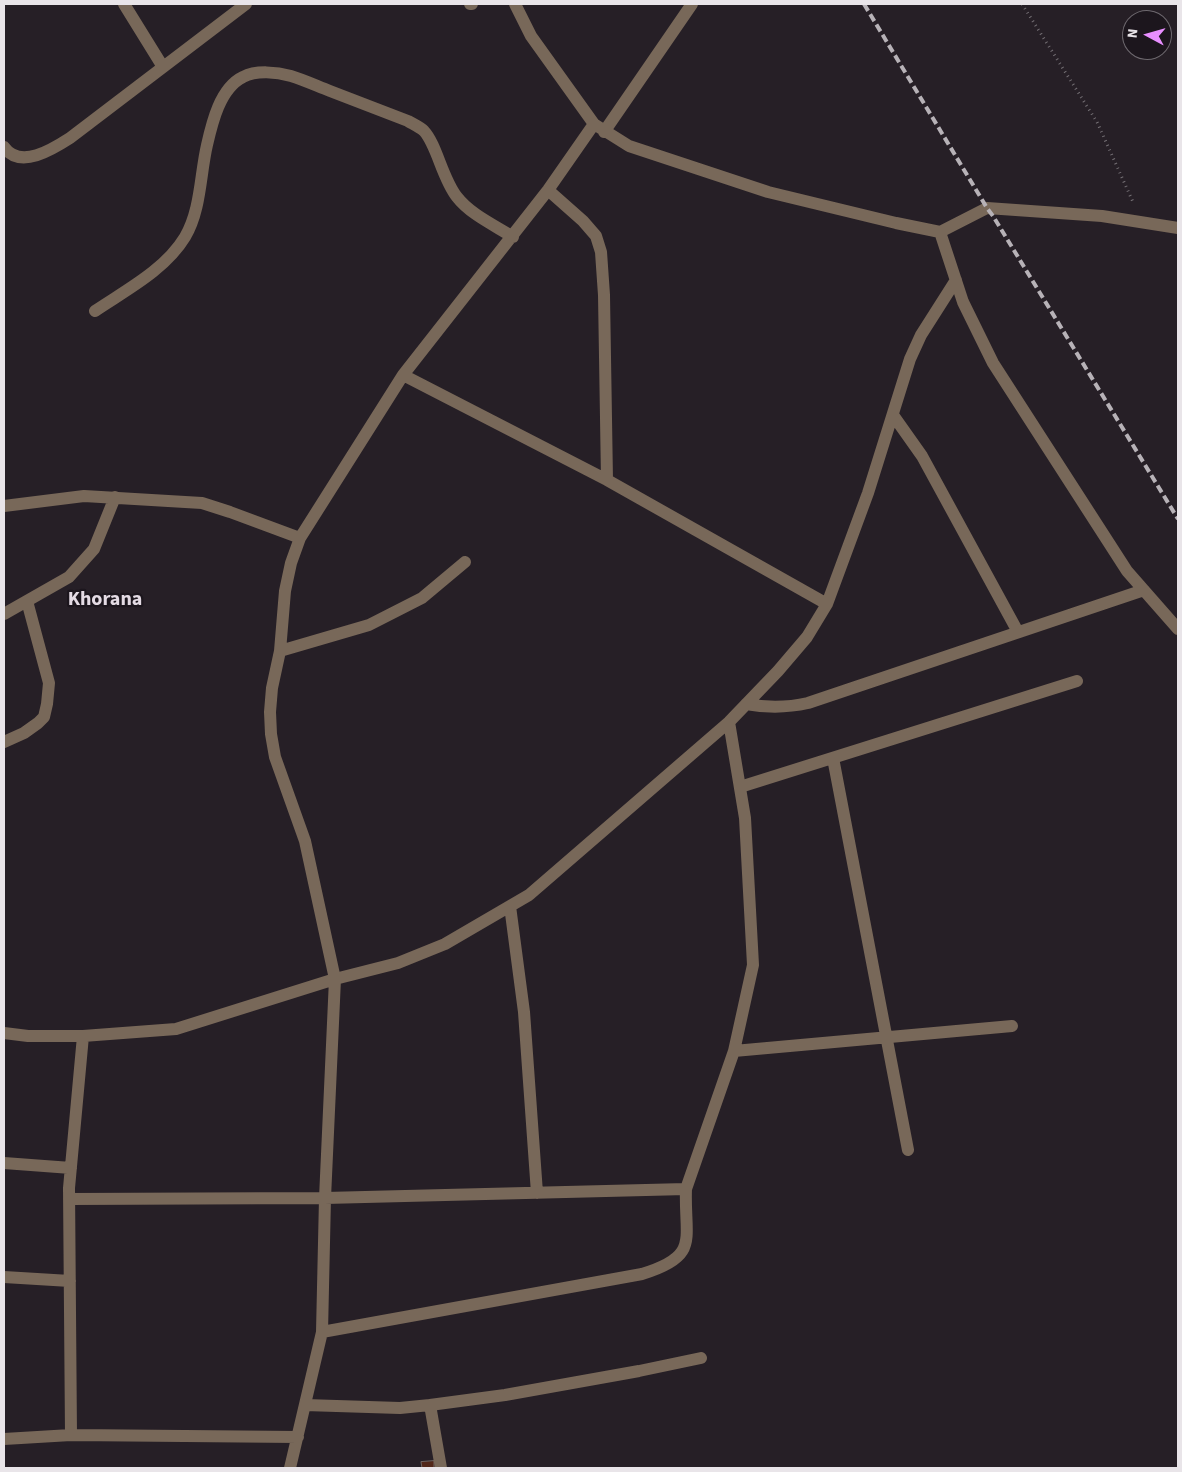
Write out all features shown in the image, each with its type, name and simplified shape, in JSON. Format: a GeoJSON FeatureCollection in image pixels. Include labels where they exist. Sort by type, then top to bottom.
{"type":"FeatureCollection","features":[{"type":"Feature","properties":{"kind":"street"},"geometry":{"type":"LineString","coordinates":[[124,4],[163,67]]}},
{"type":"Feature","properties":{"kind":"street"},"geometry":{"type":"LineString","coordinates":[[515,4],[531,36],[599,128],[629,146],[768,192],[940,232],[986,208],[1102,216],[1178,228]]}},
{"type":"Feature","properties":{"kind":"street"},"geometry":{"type":"LineString","coordinates":[[290,1468],[322,1332],[325,1198],[334,979],[305,841],[276,757],[271,734],[271,704],[280,651],[285,591],[291,563],[300,538],[403,375],[599,128],[692,4]]}},
{"type":"Feature","properties":{"kind":"street"},"geometry":{"type":"LineString","coordinates":[[4,147],[16,156],[29,157],[47,153],[70,138],[163,67],[240,5]]}},
{"type":"Feature","properties":{"kind":"street"},"geometry":{"type":"LineString","coordinates":[[95,311],[146,277],[168,258],[185,237],[196,208],[207,145],[216,113],[224,96],[234,82],[244,76],[262,72],[290,75],[408,121],[424,132],[434,150],[447,182],[458,198],[468,208],[513,237]]}},
{"type":"Feature","properties":{"kind":"street"},"geometry":{"type":"LineString","coordinates":[[548,190],[596,236],[601,252],[604,294],[608,480]]}},
{"type":"Feature","properties":{"kind":"street"},"geometry":{"type":"LineString","coordinates":[[940,232],[963,302],[993,363],[1127,571],[1178,629]]}},
{"type":"Feature","properties":{"kind":"street"},"geometry":{"type":"LineString","coordinates":[[4,1033],[28,1036],[83,1036],[176,1029],[334,979],[398,963],[445,944],[529,895],[729,722],[778,671],[807,637],[827,604],[868,493],[910,359],[921,335],[956,280]]}},
{"type":"Feature","properties":{"kind":"street"},"geometry":{"type":"LineString","coordinates":[[403,375],[608,480],[827,604]]}},
{"type":"Feature","properties":{"kind":"street"},"geometry":{"type":"LineString","coordinates":[[893,415],[922,456],[1018,632]]}},
{"type":"Feature","properties":{"kind":"street"},"geometry":{"type":"LineString","coordinates":[[4,506],[84,496],[202,503],[300,538]]}},
{"type":"Feature","properties":{"kind":"street"},"geometry":{"type":"LineString","coordinates":[[4,614],[69,577],[94,549],[115,497]]}},
{"type":"Feature","properties":{"kind":"street"},"geometry":{"type":"LineString","coordinates":[[280,651],[369,626],[422,598],[465,562]]}},
{"type":"Feature","properties":{"kind":"street"},"geometry":{"type":"LineString","coordinates":[[746,704],[776,708],[808,704],[1144,590]]}},
{"type":"Feature","properties":{"kind":"street"},"geometry":{"type":"LineString","coordinates":[[4,742],[24,733],[38,723],[44,717],[47,704],[49,682],[27,601]]}},
{"type":"Feature","properties":{"kind":"street"},"geometry":{"type":"LineString","coordinates":[[740,787],[1077,681]]}},
{"type":"Feature","properties":{"kind":"street"},"geometry":{"type":"LineString","coordinates":[[322,1332],[642,1274],[669,1264],[684,1250],[688,1236],[685,1210],[686,1189],[734,1051],[753,965],[745,818],[729,722]]}},
{"type":"Feature","properties":{"kind":"street"},"geometry":{"type":"LineString","coordinates":[[833,758],[885,1038],[908,1150]]}},
{"type":"Feature","properties":{"kind":"street"},"geometry":{"type":"LineString","coordinates":[[510,906],[524,1012],[538,1193]]}},
{"type":"Feature","properties":{"kind":"street"},"geometry":{"type":"LineString","coordinates":[[734,1051],[1012,1026]]}},
{"type":"Feature","properties":{"kind":"street"},"geometry":{"type":"LineString","coordinates":[[71,1435],[69,1199],[83,1036]]}},
{"type":"Feature","properties":{"kind":"street"},"geometry":{"type":"LineString","coordinates":[[4,1163],[71,1168]]}},
{"type":"Feature","properties":{"kind":"street"},"geometry":{"type":"LineString","coordinates":[[69,1199],[325,1198],[686,1189]]}},
{"type":"Feature","properties":{"kind":"street"},"geometry":{"type":"LineString","coordinates":[[4,1277],[70,1281]]}},
{"type":"Feature","properties":{"kind":"street"},"geometry":{"type":"LineString","coordinates":[[305,1405],[400,1408],[430,1405],[515,1393],[701,1358]]}},
{"type":"Feature","properties":{"kind":"street"},"geometry":{"type":"LineString","coordinates":[[430,1405],[441,1468]]}},
{"type":"Feature","properties":{"kind":"street"},"geometry":{"type":"LineString","coordinates":[[4,1439],[71,1435],[298,1437]]}},
{"type":"Feature","properties":{"kind":"path"},"geometry":{"type":"LineString","coordinates":[[1022,4],[1097,122],[1143,223]]}},
{"type":"Feature","properties":{"kind":"building"},"geometry":{"type":"Polygon","coordinates":[[[434,1461],[434,1468],[422,1468],[421,1462],[434,1461]]]}},
{"type":"Feature","properties":{"kind":"railway"},"geometry":{"type":"LineString","coordinates":[[864,4],[1178,519]]}},
{"type":"Feature","properties":{"kind":"district","name":"Khorana"},"geometry":{"type":"Point","coordinates":[105,601]}}]}
